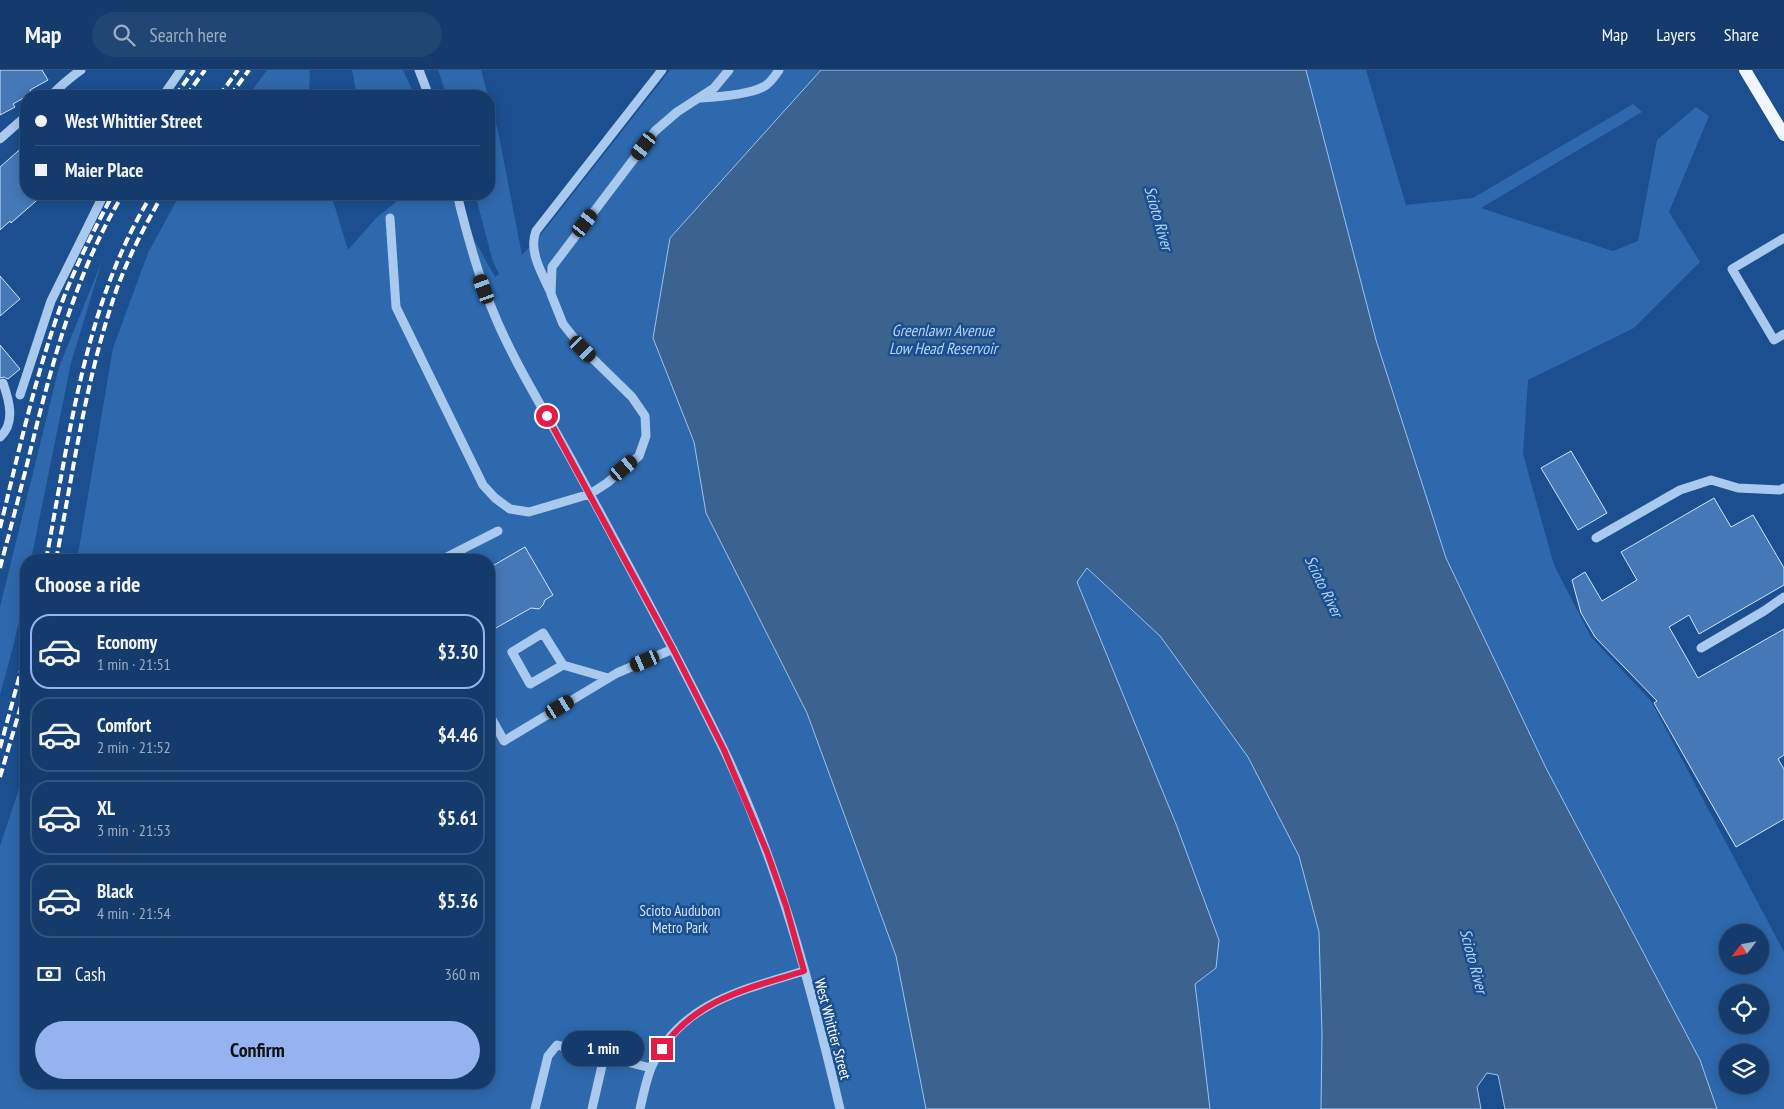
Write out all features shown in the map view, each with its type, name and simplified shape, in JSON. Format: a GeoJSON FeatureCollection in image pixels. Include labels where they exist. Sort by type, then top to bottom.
{"type":"FeatureCollection","features":[{"type":"Feature","properties":{"kind":"main road"},"geometry":{"type":"LineString","coordinates":[[1745,70],[1784,135]]}},
{"type":"Feature","properties":{"kind":"street"},"geometry":{"type":"LineString","coordinates":[[57,90],[64,84],[66,75],[81,70]]}},
{"type":"Feature","properties":{"kind":"street"},"geometry":{"type":"LineString","coordinates":[[167,90],[181,70]]}},
{"type":"Feature","properties":{"kind":"street"},"geometry":{"type":"LineString","coordinates":[[419,70],[427,90]]}},
{"type":"Feature","properties":{"kind":"street"},"geometry":{"type":"LineString","coordinates":[[390,218],[396,307],[484,485],[495,498],[510,509],[529,512],[590,494],[607,483],[639,456],[646,436],[645,416],[632,397],[583,349],[564,324],[533,248],[533,239],[536,231],[662,70]]}},
{"type":"Feature","properties":{"kind":"street"},"geometry":{"type":"LineString","coordinates":[[551,294],[552,267],[655,131],[677,112],[714,88],[729,70]]}},
{"type":"Feature","properties":{"kind":"street"},"geometry":{"type":"LineString","coordinates":[[700,98],[719,97],[763,87],[780,70]]}},
{"type":"Feature","properties":{"kind":"street"},"geometry":{"type":"LineString","coordinates":[[0,139],[20,121]]}},
{"type":"Feature","properties":{"kind":"street"},"geometry":{"type":"LineString","coordinates":[[20,395],[51,301],[101,200]]}},
{"type":"Feature","properties":{"kind":"street","name":"West Whittier Street"},"geometry":{"type":"LineString","coordinates":[[458,200],[479,273],[504,336],[673,649],[724,750],[767,852],[786,906],[840,1109]]}},
{"type":"Feature","properties":{"kind":"street"},"geometry":{"type":"LineString","coordinates":[[1784,238],[1732,268],[1774,340],[1784,334]]}},
{"type":"Feature","properties":{"kind":"street"},"geometry":{"type":"LineString","coordinates":[[0,437],[8,427],[10,414],[9,399],[4,383]]}},
{"type":"Feature","properties":{"kind":"street"},"geometry":{"type":"LineString","coordinates":[[1596,538],[1680,490],[1711,480],[1738,488],[1780,490],[1784,488]]}},
{"type":"Feature","properties":{"kind":"street"},"geometry":{"type":"LineString","coordinates":[[453,554],[498,531]]}},
{"type":"Feature","properties":{"kind":"street"},"geometry":{"type":"LineString","coordinates":[[1701,648],[1784,597]]}},
{"type":"Feature","properties":{"kind":"street"},"geometry":{"type":"LineString","coordinates":[[563,665],[530,684],[512,652],[543,633],[563,665],[608,678]]}},
{"type":"Feature","properties":{"kind":"street"},"geometry":{"type":"LineString","coordinates":[[495,725],[504,741],[617,673],[673,649]]}},
{"type":"Feature","properties":{"kind":"street"},"geometry":{"type":"LineString","coordinates":[[640,1109],[644,1088],[652,1068],[672,1034],[685,1022],[700,1011],[730,995],[804,971]]}},
{"type":"Feature","properties":{"kind":"street"},"geometry":{"type":"LineString","coordinates":[[535,1109],[548,1056],[557,1045],[652,1068]]}},
{"type":"Feature","properties":{"kind":"street"},"geometry":{"type":"LineString","coordinates":[[592,1109],[604,1057]]}},
{"type":"Feature","properties":{"kind":"green space"},"geometry":{"type":"Polygon","coordinates":[[[267,70],[310,70],[309,90],[252,90],[267,70]]]}},
{"type":"Feature","properties":{"kind":"green space"},"geometry":{"type":"Polygon","coordinates":[[[352,70],[403,70],[412,90],[356,90],[352,70]]]}},
{"type":"Feature","properties":{"kind":"green space"},"geometry":{"type":"Polygon","coordinates":[[[438,70],[481,70],[486,90],[445,90],[438,70]]]}},
{"type":"Feature","properties":{"kind":"green space","name":"Scioto Audubon Metro Park"},"geometry":{"type":"Polygon","coordinates":[[[670,70],[821,70],[670,238],[653,338],[694,442],[706,513],[807,713],[896,956],[926,1109],[0,1109],[0,846],[20,786],[20,1089],[495,1089],[495,554],[78,554],[113,348],[148,253],[177,200],[333,200],[348,250],[377,217],[396,202],[395,200],[452,200],[495,277],[499,274],[493,262],[477,200],[495,200],[495,120],[522,255],[539,237],[670,70]]]}},
{"type":"Feature","properties":{"kind":"green space"},"geometry":{"type":"Polygon","coordinates":[[[1306,70],[1366,70],[1406,205],[1473,198],[1633,104],[1642,112],[1481,208],[1613,251],[1638,241],[1657,140],[1696,107],[1709,116],[1669,212],[1700,262],[1634,328],[1528,380],[1523,454],[1554,565],[1591,637],[1651,701],[1784,952],[1784,1109],[1717,1109],[1700,1060],[1546,768],[1446,558],[1376,340],[1306,70]]]}},
{"type":"Feature","properties":{"kind":"green space"},"geometry":{"type":"Polygon","coordinates":[[[102,261],[71,363],[32,554],[20,554],[20,617],[0,695],[0,607],[59,367],[102,261]]]}},
{"type":"Feature","properties":{"kind":"green space"},"geometry":{"type":"Polygon","coordinates":[[[1087,568],[1160,636],[1248,757],[1299,856],[1319,932],[1322,1034],[1321,1109],[1210,1109],[1195,984],[1216,968],[1176,824],[1077,582],[1087,568]]]}},
{"type":"Feature","properties":{"kind":"water","name":"Greenlawn Avenue Low Head Reservoir"},"geometry":{"type":"Polygon","coordinates":[[[821,70],[1306,70],[1376,340],[1446,558],[1546,768],[1700,1060],[1717,1109],[1505,1109],[1498,1075],[1487,1073],[1477,1087],[1481,1109],[1321,1109],[1322,1034],[1319,932],[1299,856],[1248,757],[1160,636],[1087,568],[1077,582],[1176,824],[1219,940],[1216,968],[1195,984],[1210,1109],[926,1109],[896,956],[807,713],[706,513],[694,442],[653,338],[670,238],[821,70]]]}},
{"type":"Feature","properties":{"kind":"building"},"geometry":{"type":"Polygon","coordinates":[[[0,70],[42,70],[48,80],[30,90],[20,90],[20,100],[13,104],[15,107],[0,115],[0,70]]]}},
{"type":"Feature","properties":{"kind":"building"},"geometry":{"type":"Polygon","coordinates":[[[20,149],[20,200],[37,200],[0,230],[0,167],[20,149]]]}},
{"type":"Feature","properties":{"kind":"building"},"geometry":{"type":"Polygon","coordinates":[[[0,276],[20,299],[0,316],[0,276]]]}},
{"type":"Feature","properties":{"kind":"building"},"geometry":{"type":"Polygon","coordinates":[[[0,345],[20,369],[8,379],[0,378],[0,345]]]}},
{"type":"Feature","properties":{"kind":"building"},"geometry":{"type":"Polygon","coordinates":[[[1571,451],[1607,513],[1578,530],[1541,468],[1571,451]]]}},
{"type":"Feature","properties":{"kind":"building"},"geometry":{"type":"Polygon","coordinates":[[[1714,498],[1731,527],[1753,515],[1784,568],[1784,585],[1699,634],[1689,615],[1669,627],[1698,678],[1784,629],[1784,755],[1778,759],[1784,769],[1784,819],[1736,847],[1654,703],[1657,701],[1595,637],[1581,613],[1572,580],[1585,572],[1602,601],[1637,580],[1621,552],[1714,498]]]}},
{"type":"Feature","properties":{"kind":"building"},"geometry":{"type":"Polygon","coordinates":[[[525,547],[553,595],[545,600],[539,609],[531,608],[495,629],[495,564],[525,547]]]}},
{"type":"Feature","properties":{"kind":"railway"},"geometry":{"type":"LineString","coordinates":[[179,90],[194,70]]}},
{"type":"Feature","properties":{"kind":"railway"},"geometry":{"type":"LineString","coordinates":[[190,90],[205,70]]}},
{"type":"Feature","properties":{"kind":"railway"},"geometry":{"type":"LineString","coordinates":[[223,90],[238,70]]}},
{"type":"Feature","properties":{"kind":"railway"},"geometry":{"type":"LineString","coordinates":[[234,90],[249,70]]}},
{"type":"Feature","properties":{"kind":"railway"},"geometry":{"type":"LineString","coordinates":[[0,528],[29,412],[54,325],[75,270],[110,200]]}},
{"type":"Feature","properties":{"kind":"railway"},"geometry":{"type":"LineString","coordinates":[[0,568],[60,339],[81,280],[107,222],[120,200]]}},
{"type":"Feature","properties":{"kind":"railway"},"geometry":{"type":"LineString","coordinates":[[47,554],[72,418],[82,371],[95,325],[110,280],[129,236],[149,200]]}},
{"type":"Feature","properties":{"kind":"railway"},"geometry":{"type":"LineString","coordinates":[[57,554],[80,429],[103,332],[129,259],[160,200]]}},
{"type":"Feature","properties":{"kind":"railway"},"geometry":{"type":"LineString","coordinates":[[0,748],[20,674]]}},
{"type":"Feature","properties":{"kind":"railway"},"geometry":{"type":"LineString","coordinates":[[0,777],[20,709]]}},
{"type":"Feature","properties":{"kind":"route"},"geometry":{"type":"LineString","coordinates":[[547,416],[673,649],[724,750],[767,852],[786,906],[804,971],[748,989],[710,1005],[685,1022],[672,1034],[662,1049]]}},
{"type":"Feature","properties":{"kind":"water label","name":"Scioto River"},"geometry":{"type":"Point","coordinates":[1159,218]}},
{"type":"Feature","properties":{"kind":"water label","name":"Scioto River"},"geometry":{"type":"Point","coordinates":[1324,586]}},
{"type":"Feature","properties":{"kind":"water label","name":"Scioto River"},"geometry":{"type":"Point","coordinates":[1474,961]}}]}
